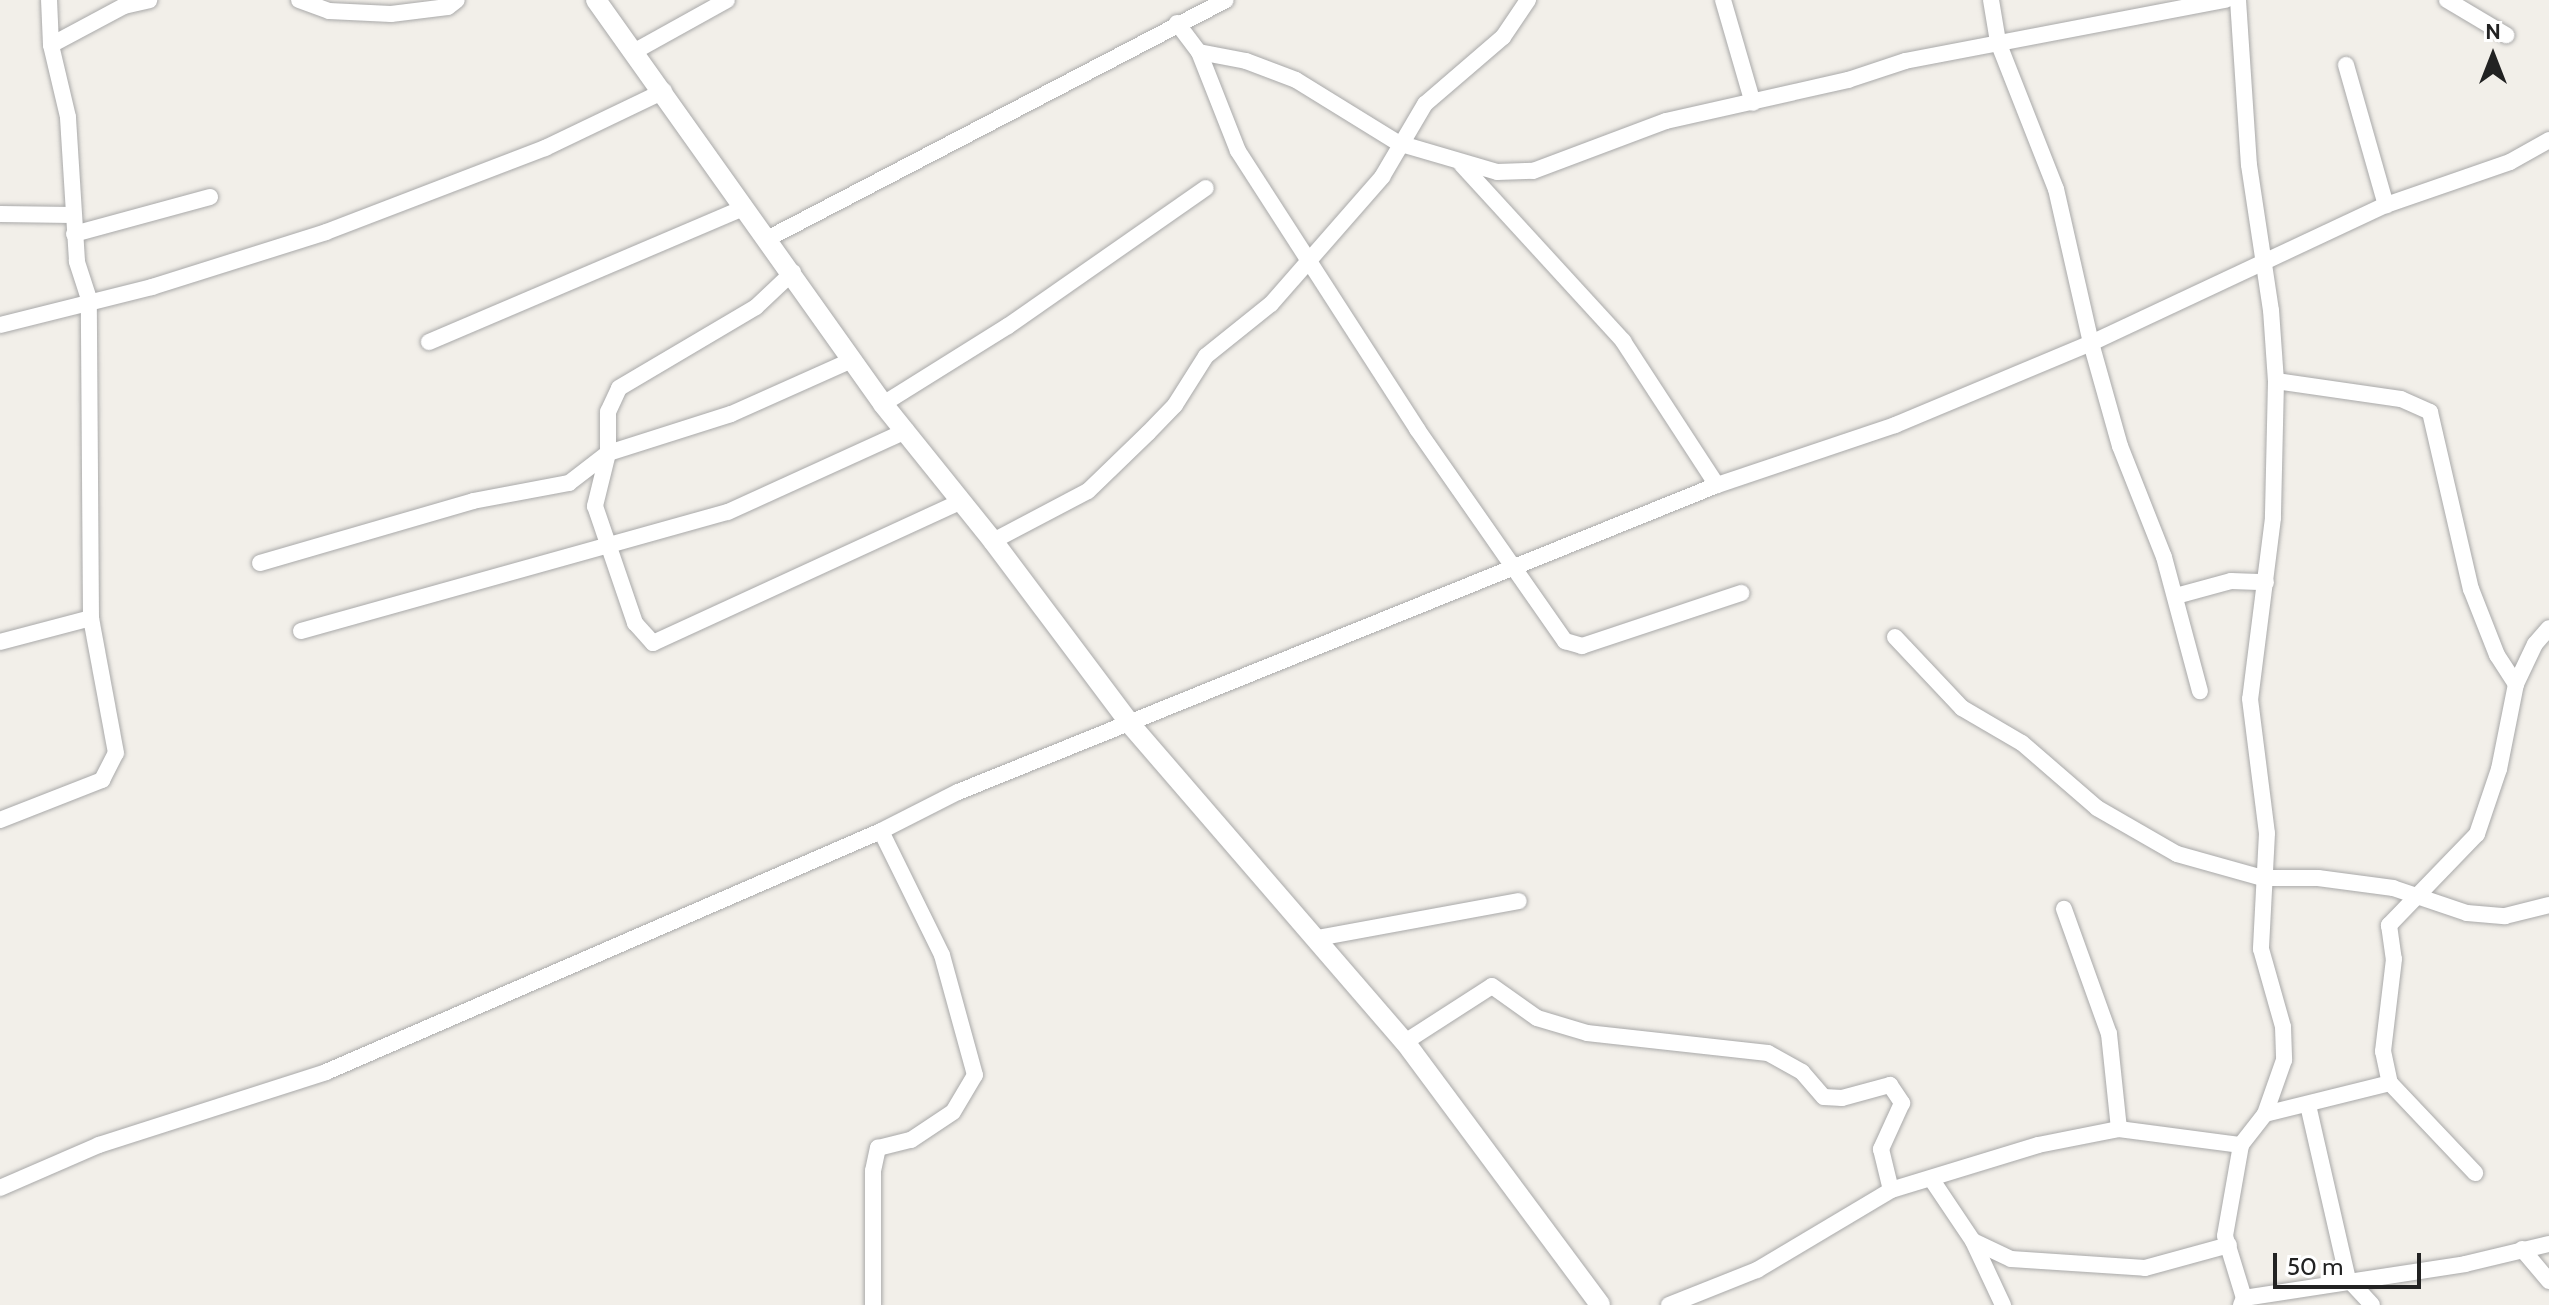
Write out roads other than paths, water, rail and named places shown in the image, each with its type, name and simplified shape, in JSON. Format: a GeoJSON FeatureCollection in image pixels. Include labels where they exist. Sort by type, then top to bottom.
{"type":"FeatureCollection","features":[{"type":"Feature","properties":{"kind":"street"},"geometry":{"type":"LineString","coordinates":[[0,820],[102,780],[116,753],[91,618],[89,299],[74,234],[68,117],[51,45],[49,0]]}},
{"type":"Feature","properties":{"kind":"street"},"geometry":{"type":"LineString","coordinates":[[51,45],[124,6],[149,0]]}},
{"type":"Feature","properties":{"kind":"street"},"geometry":{"type":"LineString","coordinates":[[299,0],[329,11],[391,14],[448,7],[457,0]]}},
{"type":"Feature","properties":{"kind":"street"},"geometry":{"type":"LineString","coordinates":[[596,0],[664,91],[743,208],[793,272],[883,404],[993,541],[1131,725],[1405,1042],[1600,1305]]}},
{"type":"Feature","properties":{"kind":"street"},"geometry":{"type":"LineString","coordinates":[[635,51],[727,0]]}},
{"type":"Feature","properties":{"kind":"street"},"geometry":{"type":"LineString","coordinates":[[767,239],[1177,23],[1197,6],[1226,0]]}},
{"type":"Feature","properties":{"kind":"street"},"geometry":{"type":"LineString","coordinates":[[993,541],[1088,491],[1175,405],[1206,356],[1271,304],[1305,259],[1382,177],[1398,143],[1425,104],[1503,37],[1528,0]]}},
{"type":"Feature","properties":{"kind":"street"},"geometry":{"type":"LineString","coordinates":[[1723,0],[1753,103]]}},
{"type":"Feature","properties":{"kind":"street"},"geometry":{"type":"LineString","coordinates":[[1991,0],[1998,42],[2056,189],[2091,343],[2120,446],[2176,596],[2200,691]]}},
{"type":"Feature","properties":{"kind":"street"},"geometry":{"type":"LineString","coordinates":[[1199,52],[1246,61],[1296,80],[1398,143],[1497,172],[1533,171],[1666,121],[1753,103],[1905,61],[2226,0]]}},
{"type":"Feature","properties":{"kind":"street"},"geometry":{"type":"LineString","coordinates":[[2238,0],[2261,262],[2271,310],[2276,381],[2266,582],[2250,699],[2267,833],[2261,949],[2283,1027],[2284,1060],[2265,1114],[2241,1145],[2225,1236],[2242,1302],[2348,1279],[2465,1264],[2549,1244]]}},
{"type":"Feature","properties":{"kind":"street"},"geometry":{"type":"LineString","coordinates":[[2447,0],[2506,35]]}},
{"type":"Feature","properties":{"kind":"street"},"geometry":{"type":"LineString","coordinates":[[1177,23],[1199,52],[1238,151],[1305,259],[1565,641],[1582,646],[1741,593]]}},
{"type":"Feature","properties":{"kind":"street"},"geometry":{"type":"LineString","coordinates":[[2346,65],[2386,205]]}},
{"type":"Feature","properties":{"kind":"street"},"geometry":{"type":"LineString","coordinates":[[0,325],[89,299],[152,287],[326,232],[545,148],[664,91]]}},
{"type":"Feature","properties":{"kind":"street"},"geometry":{"type":"LineString","coordinates":[[0,1188],[99,1145],[326,1072],[881,831],[958,792],[1518,569],[1717,485],[1895,425],[2091,343],[2386,205],[2510,162],[2549,140]]}},
{"type":"Feature","properties":{"kind":"street"},"geometry":{"type":"LineString","coordinates":[[1458,161],[1623,341],[1717,485]]}},
{"type":"Feature","properties":{"kind":"street"},"geometry":{"type":"LineString","coordinates":[[883,404],[1008,326],[1206,188]]}},
{"type":"Feature","properties":{"kind":"street"},"geometry":{"type":"LineString","coordinates":[[74,234],[210,197]]}},
{"type":"Feature","properties":{"kind":"street"},"geometry":{"type":"LineString","coordinates":[[429,342],[743,208]]}},
{"type":"Feature","properties":{"kind":"street"},"geometry":{"type":"LineString","coordinates":[[0,214],[72,215]]}},
{"type":"Feature","properties":{"kind":"street"},"geometry":{"type":"LineString","coordinates":[[793,272],[756,307],[619,388],[608,412],[608,453],[595,506],[635,623],[653,643],[959,502]]}},
{"type":"Feature","properties":{"kind":"street"},"geometry":{"type":"LineString","coordinates":[[260,563],[473,501],[569,483],[608,453],[731,414],[852,360]]}},
{"type":"Feature","properties":{"kind":"street"},"geometry":{"type":"LineString","coordinates":[[2276,381],[2401,399],[2430,412],[2440,435],[2471,589],[2497,655],[2516,684]]}},
{"type":"Feature","properties":{"kind":"street"},"geometry":{"type":"LineString","coordinates":[[301,631],[607,543],[728,512],[906,431]]}},
{"type":"Feature","properties":{"kind":"street"},"geometry":{"type":"LineString","coordinates":[[2176,596],[2231,581],[2266,582]]}},
{"type":"Feature","properties":{"kind":"street"},"geometry":{"type":"LineString","coordinates":[[0,642],[91,618]]}},
{"type":"Feature","properties":{"kind":"street"},"geometry":{"type":"LineString","coordinates":[[2475,1173],[2390,1083],[2383,1051],[2394,959],[2389,925],[2477,834],[2499,769],[2516,684],[2535,644],[2549,628]]}},
{"type":"Feature","properties":{"kind":"street"},"geometry":{"type":"LineString","coordinates":[[1895,637],[1962,708],[2022,743],[2097,808],[2177,854],[2263,878],[2366,883],[2467,913],[2505,916],[2549,905]]}},
{"type":"Feature","properties":{"kind":"street"},"geometry":{"type":"LineString","coordinates":[[873,1305],[873,1171],[878,1148],[911,1140],[953,1112],[975,1075],[942,955],[881,831]]}},
{"type":"Feature","properties":{"kind":"street"},"geometry":{"type":"LineString","coordinates":[[1318,938],[1519,901]]}},
{"type":"Feature","properties":{"kind":"street"},"geometry":{"type":"LineString","coordinates":[[2064,909],[2109,1034],[2119,1129]]}},
{"type":"Feature","properties":{"kind":"street"},"geometry":{"type":"LineString","coordinates":[[1405,1042],[1492,986],[1537,1018],[1587,1033],[1768,1053],[1802,1072],[1824,1097],[1842,1098],[1890,1085],[1902,1103],[1881,1149],[1891,1190]]}},
{"type":"Feature","properties":{"kind":"street"},"geometry":{"type":"LineString","coordinates":[[2265,1114],[2390,1083]]}},
{"type":"Feature","properties":{"kind":"street"},"geometry":{"type":"LineString","coordinates":[[2308,1105],[2348,1279],[2372,1305]]}},
{"type":"Feature","properties":{"kind":"street"},"geometry":{"type":"LineString","coordinates":[[1669,1305],[1757,1270],[1891,1190],[1932,1180],[2038,1145],[2119,1129],[2241,1145]]}},
{"type":"Feature","properties":{"kind":"street"},"geometry":{"type":"LineString","coordinates":[[1932,1180],[1973,1241],[2003,1305]]}},
{"type":"Feature","properties":{"kind":"street"},"geometry":{"type":"LineString","coordinates":[[1973,1241],[2011,1259],[2145,1268],[2229,1245]]}},
{"type":"Feature","properties":{"kind":"street"},"geometry":{"type":"LineString","coordinates":[[2522,1249],[2549,1281]]}}]}
